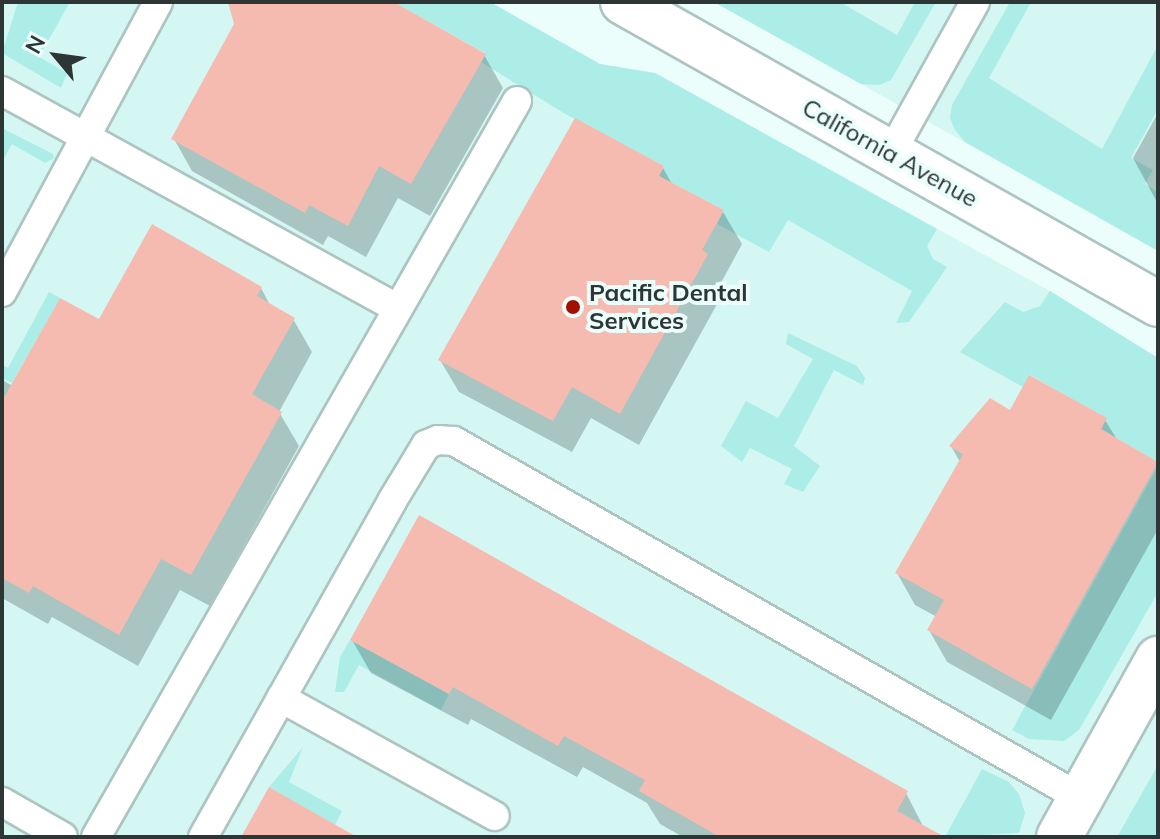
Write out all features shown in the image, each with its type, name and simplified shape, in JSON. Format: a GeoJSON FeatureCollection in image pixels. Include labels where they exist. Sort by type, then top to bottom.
{"type":"FeatureCollection","features":[{"type":"Feature","properties":{"kind":"main road","name":"California Avenue"},"geometry":{"type":"LineString","coordinates":[[632,4],[1158,304]]}},
{"type":"Feature","properties":{"kind":"main road"},"geometry":{"type":"LineString","coordinates":[[1059,837],[1154,675]]}},
{"type":"Feature","properties":{"kind":"lane"},"geometry":{"type":"LineString","coordinates":[[2,292],[158,2]]}},
{"type":"Feature","properties":{"kind":"lane"},"geometry":{"type":"LineString","coordinates":[[891,153],[975,2]]}},
{"type":"Feature","properties":{"kind":"lane"},"geometry":{"type":"LineString","coordinates":[[2,91],[397,308]]}},
{"type":"Feature","properties":{"kind":"lane"},"geometry":{"type":"LineString","coordinates":[[96,837],[517,101]]}},
{"type":"Feature","properties":{"kind":"lane"},"geometry":{"type":"LineString","coordinates":[[203,837],[426,445],[454,441],[1081,798]]}},
{"type":"Feature","properties":{"kind":"lane"},"geometry":{"type":"LineString","coordinates":[[281,698],[495,816]]}},
{"type":"Feature","properties":{"kind":"lane"},"geometry":{"type":"LineString","coordinates":[[2,802],[63,837]]}},
{"type":"Feature","properties":{"kind":"shaded area"},"geometry":{"type":"Polygon","coordinates":[[[2,2],[490,2],[600,64],[655,73],[1050,291],[1158,358],[1158,837],[2,837],[2,2]]]}},
{"type":"Feature","properties":{"kind":"shaded area"},"geometry":{"type":"Polygon","coordinates":[[[18,2],[70,2],[39,57],[67,73],[61,88],[2,53],[18,2]]]}},
{"type":"Feature","properties":{"kind":"shaded area"},"geometry":{"type":"Polygon","coordinates":[[[394,2],[490,2],[600,64],[655,73],[937,229],[927,246],[933,259],[947,267],[909,322],[896,323],[912,291],[788,220],[769,252],[717,224],[724,210],[659,176],[664,166],[567,115],[481,62],[485,53],[394,2]]]}},
{"type":"Feature","properties":{"kind":"shaded area"},"geometry":{"type":"Polygon","coordinates":[[[714,2],[1158,2],[1158,251],[861,84],[714,2]]]}},
{"type":"Feature","properties":{"kind":"shaded area"},"geometry":{"type":"Polygon","coordinates":[[[714,2],[840,2],[897,35],[915,2],[936,2],[891,80],[879,85],[861,84],[714,2]]]}},
{"type":"Feature","properties":{"kind":"shaded area"},"geometry":{"type":"Polygon","coordinates":[[[1010,2],[1031,2],[989,78],[1102,149],[1158,45],[1158,109],[1131,158],[1153,170],[1145,184],[1158,192],[1158,251],[965,142],[955,130],[950,118],[952,105],[1010,2]]]}},
{"type":"Feature","properties":{"kind":"shaded area"},"geometry":{"type":"Polygon","coordinates":[[[2,128],[53,154],[54,158],[45,163],[12,144],[2,162],[2,128]]]}},
{"type":"Feature","properties":{"kind":"shaded area"},"geometry":{"type":"Polygon","coordinates":[[[1050,291],[1158,358],[1158,462],[1101,429],[1106,418],[1030,375],[1023,387],[960,352],[1005,302],[1023,312],[1040,306],[1050,291]]]}},
{"type":"Feature","properties":{"kind":"shaded area"},"geometry":{"type":"Polygon","coordinates":[[[49,292],[60,298],[12,383],[2,378],[2,365],[8,368],[49,292]]]}},
{"type":"Feature","properties":{"kind":"shaded area"},"geometry":{"type":"Polygon","coordinates":[[[788,333],[857,366],[865,378],[863,385],[834,370],[794,446],[820,466],[803,492],[784,484],[792,469],[750,448],[742,462],[721,446],[746,401],[778,418],[813,359],[786,344],[788,333]]]}},
{"type":"Feature","properties":{"kind":"shaded area"},"geometry":{"type":"Polygon","coordinates":[[[1158,466],[1158,592],[1079,730],[1064,741],[1029,739],[1012,730],[1158,466]]]}},
{"type":"Feature","properties":{"kind":"shaded area"},"geometry":{"type":"Polygon","coordinates":[[[350,640],[449,694],[441,710],[359,665],[344,692],[335,692],[340,657],[350,640]]]}},
{"type":"Feature","properties":{"kind":"shaded area"},"geometry":{"type":"Polygon","coordinates":[[[303,747],[289,782],[342,811],[335,825],[269,787],[303,747]]]}},
{"type":"Feature","properties":{"kind":"shaded area"},"geometry":{"type":"Polygon","coordinates":[[[1158,765],[1158,837],[1117,837],[1158,765]]]}},
{"type":"Feature","properties":{"kind":"shaded area"},"geometry":{"type":"Polygon","coordinates":[[[982,769],[1009,782],[1019,794],[1025,813],[1019,833],[945,837],[982,769]]]}},
{"type":"Feature","properties":{"kind":"building"},"geometry":{"type":"Polygon","coordinates":[[[228,2],[394,2],[486,54],[411,184],[379,166],[348,226],[309,205],[305,213],[171,139],[234,24],[228,2]]]}},
{"type":"Feature","properties":{"kind":"building","name":"Pacific Dental Services"},"geometry":{"type":"Polygon","coordinates":[[[575,118],[664,166],[659,176],[724,210],[702,250],[708,254],[620,414],[572,387],[553,421],[438,360],[575,118]]]}},
{"type":"Feature","properties":{"kind":"building"},"geometry":{"type":"Polygon","coordinates":[[[152,224],[262,287],[257,296],[295,318],[252,394],[282,412],[191,575],[161,559],[119,635],[33,586],[29,593],[2,578],[2,401],[60,298],[99,319],[152,224]]]}},
{"type":"Feature","properties":{"kind":"building"},"geometry":{"type":"Polygon","coordinates":[[[1029,375],[1107,418],[1101,429],[1158,462],[1032,689],[927,630],[944,600],[895,573],[963,454],[949,446],[990,398],[1010,410],[1029,375]]]}},
{"type":"Feature","properties":{"kind":"building"},"geometry":{"type":"Polygon","coordinates":[[[419,515],[908,791],[897,811],[945,837],[720,837],[639,791],[645,780],[564,736],[558,746],[453,687],[449,694],[350,640],[419,515]]]}},
{"type":"Feature","properties":{"kind":"building"},"geometry":{"type":"Polygon","coordinates":[[[269,787],[357,837],[241,837],[269,787]]]}},
{"type":"Feature","properties":{"kind":"place","name":"Pacific Dental Services"},"geometry":{"type":"Point","coordinates":[573,307]}}]}
